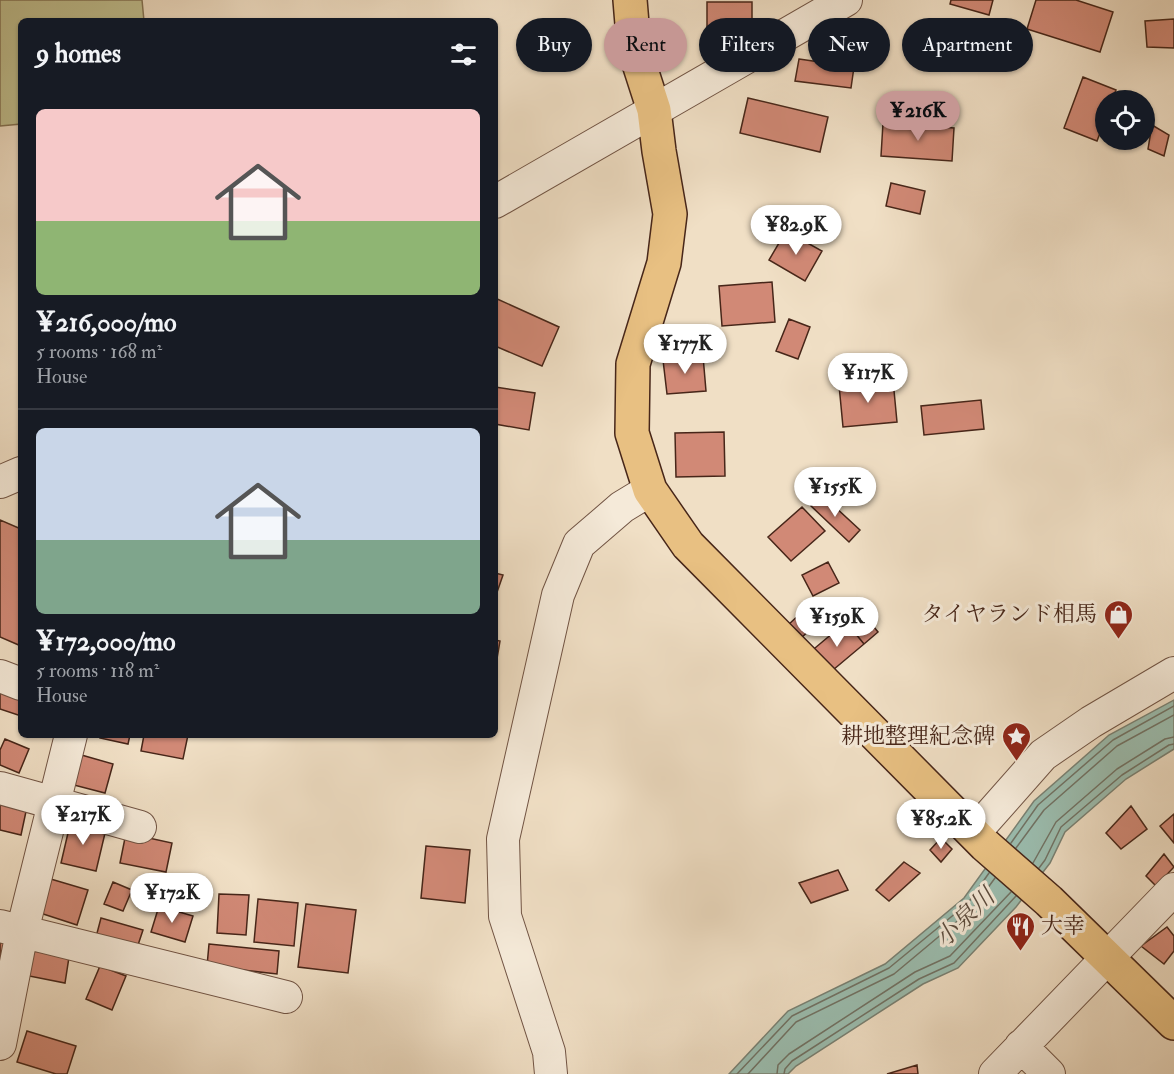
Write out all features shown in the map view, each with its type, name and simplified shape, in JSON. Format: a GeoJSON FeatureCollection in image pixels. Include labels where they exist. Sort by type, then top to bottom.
{"type":"FeatureCollection","features":[{"type":"Feature","properties":{"kind":"main road"},"geometry":{"type":"LineString","coordinates":[[630,0],[634,48],[654,110],[670,214],[664,262],[633,364],[632,433],[650,490],[688,545],[979,839],[1049,901],[1174,1023]]}},
{"type":"Feature","properties":{"kind":"street"},"geometry":{"type":"LineString","coordinates":[[498,200],[846,0]]}},
{"type":"Feature","properties":{"kind":"street"},"geometry":{"type":"LineString","coordinates":[[0,482],[18,474]]}},
{"type":"Feature","properties":{"kind":"street"},"geometry":{"type":"LineString","coordinates":[[551,1074],[549,1052],[505,916],[503,839],[558,594],[579,544],[621,507],[650,490]]}},
{"type":"Feature","properties":{"kind":"street"},"geometry":{"type":"LineString","coordinates":[[979,839],[1043,755],[1091,722],[1174,673]]}},
{"type":"Feature","properties":{"kind":"street"},"geometry":{"type":"LineString","coordinates":[[0,676],[18,683]]}},
{"type":"Feature","properties":{"kind":"street"},"geometry":{"type":"LineString","coordinates":[[0,1044],[11,929],[54,803],[70,738]]}},
{"type":"Feature","properties":{"kind":"street"},"geometry":{"type":"LineString","coordinates":[[0,788],[140,827]]}},
{"type":"Feature","properties":{"kind":"street"},"geometry":{"type":"LineString","coordinates":[[995,1074],[1174,889]]}},
{"type":"Feature","properties":{"kind":"street"},"geometry":{"type":"LineString","coordinates":[[11,929],[286,997]]}},
{"type":"Feature","properties":{"kind":"street"},"geometry":{"type":"LineString","coordinates":[[1021,1047],[1049,1074]]}},
{"type":"Feature","properties":{"kind":"green space"},"geometry":{"type":"Polygon","coordinates":[[[0,0],[142,0],[144,18],[18,18],[18,124],[0,126],[0,0]]]}},
{"type":"Feature","properties":{"kind":"water","name":"小泉川"},"geometry":{"type":"Polygon","coordinates":[[[1174,700],[1174,749],[1126,779],[1065,832],[1050,863],[1016,907],[958,968],[923,984],[796,1066],[788,1074],[729,1074],[788,1011],[885,964],[964,898],[1034,801],[1109,735],[1174,700]]]}},
{"type":"Feature","properties":{"kind":"building"},"geometry":{"type":"Polygon","coordinates":[[[951,0],[993,0],[989,15],[950,4],[951,0]]]}},
{"type":"Feature","properties":{"kind":"building"},"geometry":{"type":"Polygon","coordinates":[[[1036,0],[1076,0],[1113,12],[1100,52],[1033,31],[1033,18],[1030,18],[1036,0]]]}},
{"type":"Feature","properties":{"kind":"building"},"geometry":{"type":"Polygon","coordinates":[[[707,2],[752,2],[752,18],[707,18],[707,2]]]}},
{"type":"Feature","properties":{"kind":"building"},"geometry":{"type":"Polygon","coordinates":[[[1174,19],[1174,48],[1147,47],[1145,21],[1174,19]]]}},
{"type":"Feature","properties":{"kind":"building"},"geometry":{"type":"Polygon","coordinates":[[[799,59],[808,60],[808,72],[853,72],[851,88],[795,81],[799,59]]]}},
{"type":"Feature","properties":{"kind":"building"},"geometry":{"type":"Polygon","coordinates":[[[1083,77],[1116,90],[1095,90],[1095,140],[1064,128],[1083,77]]]}},
{"type":"Feature","properties":{"kind":"building"},"geometry":{"type":"Polygon","coordinates":[[[748,98],[828,117],[820,152],[740,133],[748,98]]]}},
{"type":"Feature","properties":{"kind":"building"},"geometry":{"type":"Polygon","coordinates":[[[883,123],[954,128],[952,161],[881,156],[883,123]]]}},
{"type":"Feature","properties":{"kind":"building"},"geometry":{"type":"Polygon","coordinates":[[[1155,127],[1169,135],[1164,156],[1150,150],[1155,150],[1155,127]]]}},
{"type":"Feature","properties":{"kind":"building"},"geometry":{"type":"Polygon","coordinates":[[[891,183],[925,191],[920,214],[886,206],[891,183]]]}},
{"type":"Feature","properties":{"kind":"building"},"geometry":{"type":"Polygon","coordinates":[[[786,231],[822,251],[805,281],[769,260],[786,231]]]}},
{"type":"Feature","properties":{"kind":"building"},"geometry":{"type":"Polygon","coordinates":[[[772,282],[775,322],[722,326],[719,286],[772,282]]]}},
{"type":"Feature","properties":{"kind":"building"},"geometry":{"type":"Polygon","coordinates":[[[498,299],[559,327],[542,366],[498,347],[498,299]]]}},
{"type":"Feature","properties":{"kind":"building"},"geometry":{"type":"Polygon","coordinates":[[[789,319],[810,327],[798,359],[776,351],[789,319]]]}},
{"type":"Feature","properties":{"kind":"building"},"geometry":{"type":"Polygon","coordinates":[[[703,356],[706,391],[667,394],[663,360],[703,356]]]}},
{"type":"Feature","properties":{"kind":"building"},"geometry":{"type":"Polygon","coordinates":[[[893,380],[897,422],[843,427],[839,385],[893,380]]]}},
{"type":"Feature","properties":{"kind":"building"},"geometry":{"type":"Polygon","coordinates":[[[498,387],[535,393],[529,430],[498,425],[498,387]]]}},
{"type":"Feature","properties":{"kind":"building"},"geometry":{"type":"Polygon","coordinates":[[[981,400],[984,429],[924,435],[921,406],[981,400]]]}},
{"type":"Feature","properties":{"kind":"building"},"geometry":{"type":"Polygon","coordinates":[[[724,432],[725,476],[676,477],[675,433],[724,432]]]}},
{"type":"Feature","properties":{"kind":"building"},"geometry":{"type":"Polygon","coordinates":[[[821,494],[860,530],[849,542],[811,506],[821,494]]]}},
{"type":"Feature","properties":{"kind":"building"},"geometry":{"type":"Polygon","coordinates":[[[802,507],[825,531],[791,561],[768,537],[802,507]]]}},
{"type":"Feature","properties":{"kind":"building"},"geometry":{"type":"Polygon","coordinates":[[[0,520],[18,528],[18,645],[0,637],[0,520]]]}},
{"type":"Feature","properties":{"kind":"building"},"geometry":{"type":"Polygon","coordinates":[[[828,562],[839,583],[813,596],[802,575],[828,562]]]}},
{"type":"Feature","properties":{"kind":"building"},"geometry":{"type":"Polygon","coordinates":[[[498,574],[503,575],[498,589],[498,574]]]}},
{"type":"Feature","properties":{"kind":"building"},"geometry":{"type":"Polygon","coordinates":[[[815,606],[821,620],[809,626],[803,611],[815,606]]]}},
{"type":"Feature","properties":{"kind":"building"},"geometry":{"type":"Polygon","coordinates":[[[860,610],[878,632],[864,644],[846,622],[860,610]]]}},
{"type":"Feature","properties":{"kind":"building"},"geometry":{"type":"Polygon","coordinates":[[[803,611],[816,624],[799,640],[786,627],[803,611]]]}},
{"type":"Feature","properties":{"kind":"building"},"geometry":{"type":"Polygon","coordinates":[[[846,622],[864,644],[827,675],[809,653],[846,622]]]}},
{"type":"Feature","properties":{"kind":"building"},"geometry":{"type":"Polygon","coordinates":[[[0,688],[18,692],[18,715],[0,709],[0,688]]]}},
{"type":"Feature","properties":{"kind":"building"},"geometry":{"type":"Polygon","coordinates":[[[100,738],[129,738],[128,744],[100,738]]]}},
{"type":"Feature","properties":{"kind":"building"},"geometry":{"type":"Polygon","coordinates":[[[143,738],[187,738],[183,759],[141,751],[143,738]]]}},
{"type":"Feature","properties":{"kind":"building"},"geometry":{"type":"Polygon","coordinates":[[[5,739],[29,749],[19,773],[0,765],[0,750],[5,739]]]}},
{"type":"Feature","properties":{"kind":"building"},"geometry":{"type":"Polygon","coordinates":[[[78,754],[113,764],[105,793],[70,784],[78,754]]]}},
{"type":"Feature","properties":{"kind":"building"},"geometry":{"type":"Polygon","coordinates":[[[0,797],[28,802],[21,835],[0,830],[0,797]]]}},
{"type":"Feature","properties":{"kind":"building"},"geometry":{"type":"Polygon","coordinates":[[[1131,806],[1147,829],[1121,849],[1106,833],[1131,806]]]}},
{"type":"Feature","properties":{"kind":"building"},"geometry":{"type":"Polygon","coordinates":[[[1174,814],[1174,843],[1160,826],[1174,814]]]}},
{"type":"Feature","properties":{"kind":"building"},"geometry":{"type":"Polygon","coordinates":[[[71,820],[106,829],[96,871],[61,863],[71,820]]]}},
{"type":"Feature","properties":{"kind":"building"},"geometry":{"type":"Polygon","coordinates":[[[126,833],[172,843],[166,872],[120,863],[126,833]]]}},
{"type":"Feature","properties":{"kind":"building"},"geometry":{"type":"Polygon","coordinates":[[[941,838],[952,849],[941,862],[930,850],[941,838]]]}},
{"type":"Feature","properties":{"kind":"building"},"geometry":{"type":"Polygon","coordinates":[[[426,846],[470,850],[465,903],[421,898],[426,846]]]}},
{"type":"Feature","properties":{"kind":"building"},"geometry":{"type":"Polygon","coordinates":[[[1164,854],[1174,867],[1156,886],[1146,876],[1164,854]]]}},
{"type":"Feature","properties":{"kind":"building"},"geometry":{"type":"Polygon","coordinates":[[[904,862],[920,873],[889,901],[876,890],[904,862]]]}},
{"type":"Feature","properties":{"kind":"building"},"geometry":{"type":"Polygon","coordinates":[[[838,870],[848,890],[811,903],[799,883],[838,870]]]}},
{"type":"Feature","properties":{"kind":"building"},"geometry":{"type":"Polygon","coordinates":[[[44,877],[88,890],[77,925],[34,911],[44,877]]]}},
{"type":"Feature","properties":{"kind":"building"},"geometry":{"type":"Polygon","coordinates":[[[113,882],[132,890],[123,911],[104,904],[113,882]]]}},
{"type":"Feature","properties":{"kind":"building"},"geometry":{"type":"Polygon","coordinates":[[[219,894],[249,895],[246,935],[217,933],[219,894]]]}},
{"type":"Feature","properties":{"kind":"building"},"geometry":{"type":"Polygon","coordinates":[[[258,899],[298,903],[294,946],[254,942],[258,899]]]}},
{"type":"Feature","properties":{"kind":"building"},"geometry":{"type":"Polygon","coordinates":[[[306,904],[356,910],[348,973],[298,967],[306,904]]]}},
{"type":"Feature","properties":{"kind":"building"},"geometry":{"type":"Polygon","coordinates":[[[159,906],[193,916],[185,942],[151,932],[159,906]]]}},
{"type":"Feature","properties":{"kind":"building"},"geometry":{"type":"Polygon","coordinates":[[[101,918],[143,930],[137,948],[96,937],[101,918]]]}},
{"type":"Feature","properties":{"kind":"building"},"geometry":{"type":"Polygon","coordinates":[[[1167,927],[1174,936],[1174,951],[1164,964],[1141,946],[1167,927]]]}},
{"type":"Feature","properties":{"kind":"building"},"geometry":{"type":"Polygon","coordinates":[[[0,937],[8,939],[0,973],[0,937]]]}},
{"type":"Feature","properties":{"kind":"building"},"geometry":{"type":"Polygon","coordinates":[[[209,944],[279,951],[277,974],[207,966],[209,944]]]}},
{"type":"Feature","properties":{"kind":"building"},"geometry":{"type":"Polygon","coordinates":[[[29,950],[69,957],[65,983],[24,975],[29,950]]]}},
{"type":"Feature","properties":{"kind":"building"},"geometry":{"type":"Polygon","coordinates":[[[100,966],[126,976],[112,1010],[86,999],[100,966]]]}},
{"type":"Feature","properties":{"kind":"building"},"geometry":{"type":"Polygon","coordinates":[[[27,1031],[76,1046],[67,1074],[56,1074],[17,1062],[27,1031]]]}},
{"type":"Feature","properties":{"kind":"building"},"geometry":{"type":"Polygon","coordinates":[[[917,1065],[918,1074],[887,1074],[917,1065]]]}},
{"type":"Feature","properties":{"kind":"place","name":"タイヤランド相馬"},"geometry":{"type":"Point","coordinates":[1118,640]}},
{"type":"Feature","properties":{"kind":"place","name":"耕地整理紀念碑"},"geometry":{"type":"Point","coordinates":[1016,762]}},
{"type":"Feature","properties":{"kind":"place","name":"大幸"},"geometry":{"type":"Point","coordinates":[1020,952]}}]}
